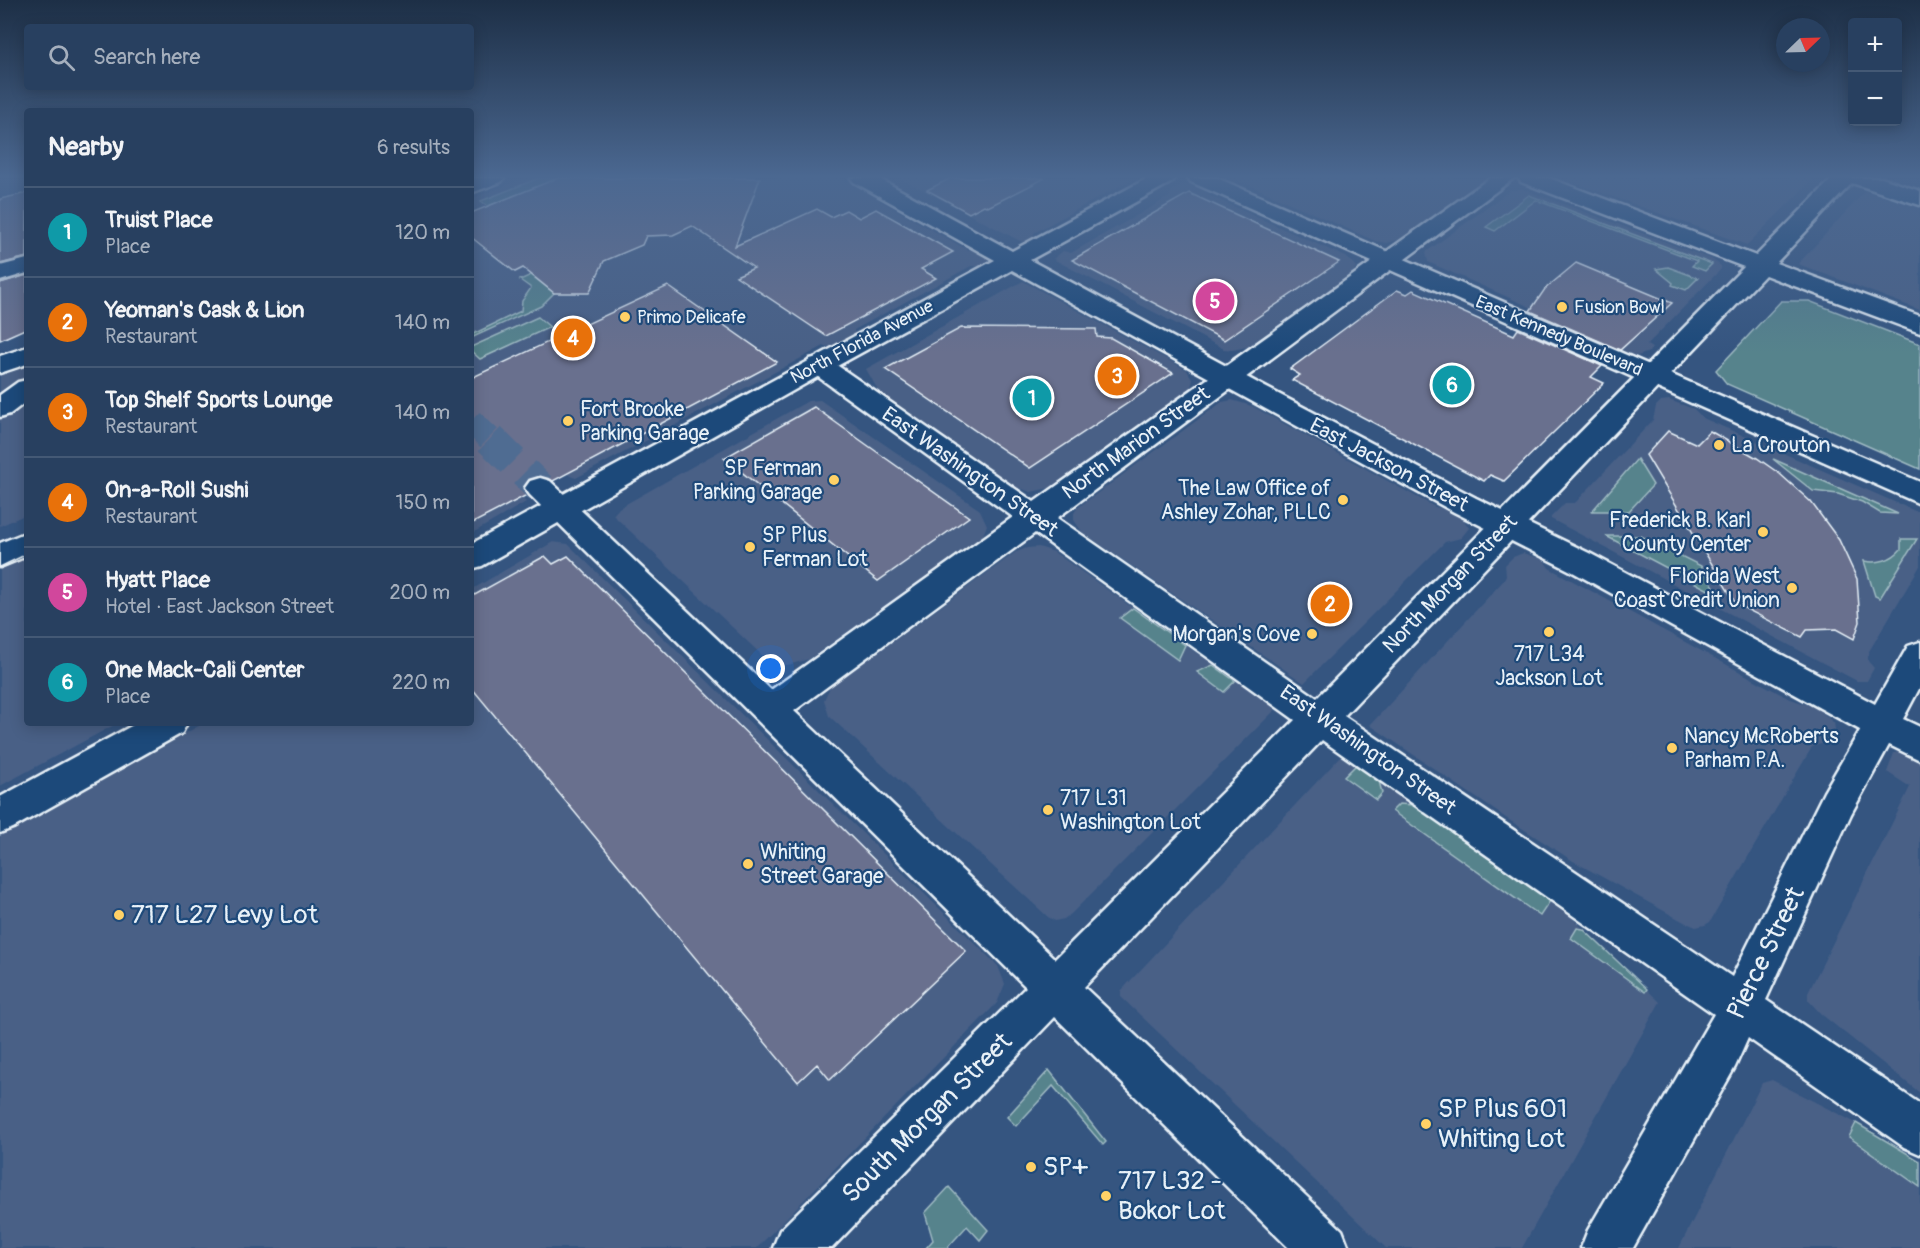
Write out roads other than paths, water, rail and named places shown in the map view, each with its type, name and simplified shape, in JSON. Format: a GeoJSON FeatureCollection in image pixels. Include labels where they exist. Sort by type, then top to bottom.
{"type":"FeatureCollection","features":[{"type":"Feature","properties":{"kind":"main road","name":"East Jackson Street"},"geometry":{"type":"LineString","coordinates":[[966,236],[1505,526],[1580,562],[1920,745]]}},
{"type":"Feature","properties":{"kind":"main road","name":"North Florida Avenue"},"geometry":{"type":"LineString","coordinates":[[474,556],[550,498],[819,365],[1060,236]]}},
{"type":"Feature","properties":{"kind":"main road","name":"East Kennedy Boulevard"},"geometry":{"type":"LineString","coordinates":[[1328,236],[1920,494]]}},
{"type":"Feature","properties":{"kind":"main road","name":"North Marion Street"},"geometry":{"type":"LineString","coordinates":[[769,710],[1425,236]]}},
{"type":"Feature","properties":{"kind":"main road"},"geometry":{"type":"LineString","coordinates":[[1683,236],[1920,325]]}},
{"type":"Feature","properties":{"kind":"main road","name":"North Morgan Street"},"geometry":{"type":"LineString","coordinates":[[1055,988],[1788,236]]}},
{"type":"Feature","properties":{"kind":"main road"},"geometry":{"type":"LineString","coordinates":[[0,274],[24,267]]}},
{"type":"Feature","properties":{"kind":"main road"},"geometry":{"type":"LineString","coordinates":[[0,365],[24,356]]}},
{"type":"Feature","properties":{"kind":"main road","name":"East Washington Street"},"geometry":{"type":"LineString","coordinates":[[819,365],[1320,718],[1920,1131]]}},
{"type":"Feature","properties":{"kind":"main road"},"geometry":{"type":"LineString","coordinates":[[0,408],[24,390]]}},
{"type":"Feature","properties":{"kind":"main road"},"geometry":{"type":"LineString","coordinates":[[550,498],[1323,1248]]}},
{"type":"Feature","properties":{"kind":"main road"},"geometry":{"type":"LineString","coordinates":[[0,539],[24,529]]}},
{"type":"Feature","properties":{"kind":"main road"},"geometry":{"type":"LineString","coordinates":[[0,556],[24,544]]}},
{"type":"Feature","properties":{"kind":"main road","name":"Pierce Street"},"geometry":{"type":"LineString","coordinates":[[1606,1248],[1719,1051],[1837,804],[1920,655]]}},
{"type":"Feature","properties":{"kind":"main road"},"geometry":{"type":"LineString","coordinates":[[0,816],[164,726]]}},
{"type":"Feature","properties":{"kind":"main road","name":"South Morgan Street"},"geometry":{"type":"LineString","coordinates":[[798,1248],[1055,988]]}},
{"type":"Feature","properties":{"kind":"tunnel"},"geometry":{"type":"LineString","coordinates":[[474,424],[492,441]]}},
{"type":"Feature","properties":{"kind":"tunnel"},"geometry":{"type":"LineString","coordinates":[[490,439],[540,488]]}},
{"type":"Feature","properties":{"kind":"tram line"},"geometry":{"type":"LineString","coordinates":[[0,567],[24,555]]}},
{"type":"Feature","properties":{"kind":"place","name":"Hyatt Place"},"geometry":{"type":"Point","coordinates":[1215,301]}},
{"type":"Feature","properties":{"kind":"place","name":"Fusion Bowl"},"geometry":{"type":"Point","coordinates":[1562,307]}},
{"type":"Feature","properties":{"kind":"place","name":"Primo Delicafe"},"geometry":{"type":"Point","coordinates":[625,317]}},
{"type":"Feature","properties":{"kind":"place","name":"On-a-Roll Sushi"},"geometry":{"type":"Point","coordinates":[573,338]}},
{"type":"Feature","properties":{"kind":"place","name":"Top Shelf Sports Lounge"},"geometry":{"type":"Point","coordinates":[1117,376]}},
{"type":"Feature","properties":{"kind":"place","name":"One Mack-Cali Center"},"geometry":{"type":"Point","coordinates":[1452,385]}},
{"type":"Feature","properties":{"kind":"place","name":"Truist Place"},"geometry":{"type":"Point","coordinates":[1032,398]}},
{"type":"Feature","properties":{"kind":"place","name":"Fort Brooke Parking Garage"},"geometry":{"type":"Point","coordinates":[568,421]}},
{"type":"Feature","properties":{"kind":"place","name":"La Crouton"},"geometry":{"type":"Point","coordinates":[1719,445]}},
{"type":"Feature","properties":{"kind":"place","name":"SP Ferman Parking Garage"},"geometry":{"type":"Point","coordinates":[834,480]}},
{"type":"Feature","properties":{"kind":"place","name":"The Law Office of Ashley Zohar, PLLC"},"geometry":{"type":"Point","coordinates":[1343,500]}},
{"type":"Feature","properties":{"kind":"place","name":"Frederick B. Karl County Center"},"geometry":{"type":"Point","coordinates":[1763,532]}},
{"type":"Feature","properties":{"kind":"place","name":"SP Plus Ferman Lot"},"geometry":{"type":"Point","coordinates":[750,547]}},
{"type":"Feature","properties":{"kind":"place","name":"Florida West Coast Credit Union"},"geometry":{"type":"Point","coordinates":[1792,588]}},
{"type":"Feature","properties":{"kind":"place","name":"Yeoman's Cask & Lion"},"geometry":{"type":"Point","coordinates":[1330,604]}},
{"type":"Feature","properties":{"kind":"place","name":"717 L34 Jackson Lot"},"geometry":{"type":"Point","coordinates":[1549,632]}},
{"type":"Feature","properties":{"kind":"place","name":"Morgan's Cove"},"geometry":{"type":"Point","coordinates":[1312,634]}},
{"type":"Feature","properties":{"kind":"place","name":"Nancy McRoberts Parham P.A."},"geometry":{"type":"Point","coordinates":[1672,748]}},
{"type":"Feature","properties":{"kind":"place","name":"717 L31 Washington Lot"},"geometry":{"type":"Point","coordinates":[1048,810]}},
{"type":"Feature","properties":{"kind":"place","name":"Whiting Street Garage"},"geometry":{"type":"Point","coordinates":[748,864]}},
{"type":"Feature","properties":{"kind":"place","name":"717 L27 Levy Lot"},"geometry":{"type":"Point","coordinates":[119,915]}},
{"type":"Feature","properties":{"kind":"place","name":"SP Plus 601 Whiting Lot"},"geometry":{"type":"Point","coordinates":[1426,1124]}},
{"type":"Feature","properties":{"kind":"place","name":"SP+"},"geometry":{"type":"Point","coordinates":[1031,1167]}},
{"type":"Feature","properties":{"kind":"place","name":"717 L32 - Bokor Lot"},"geometry":{"type":"Point","coordinates":[1106,1196]}}]}
